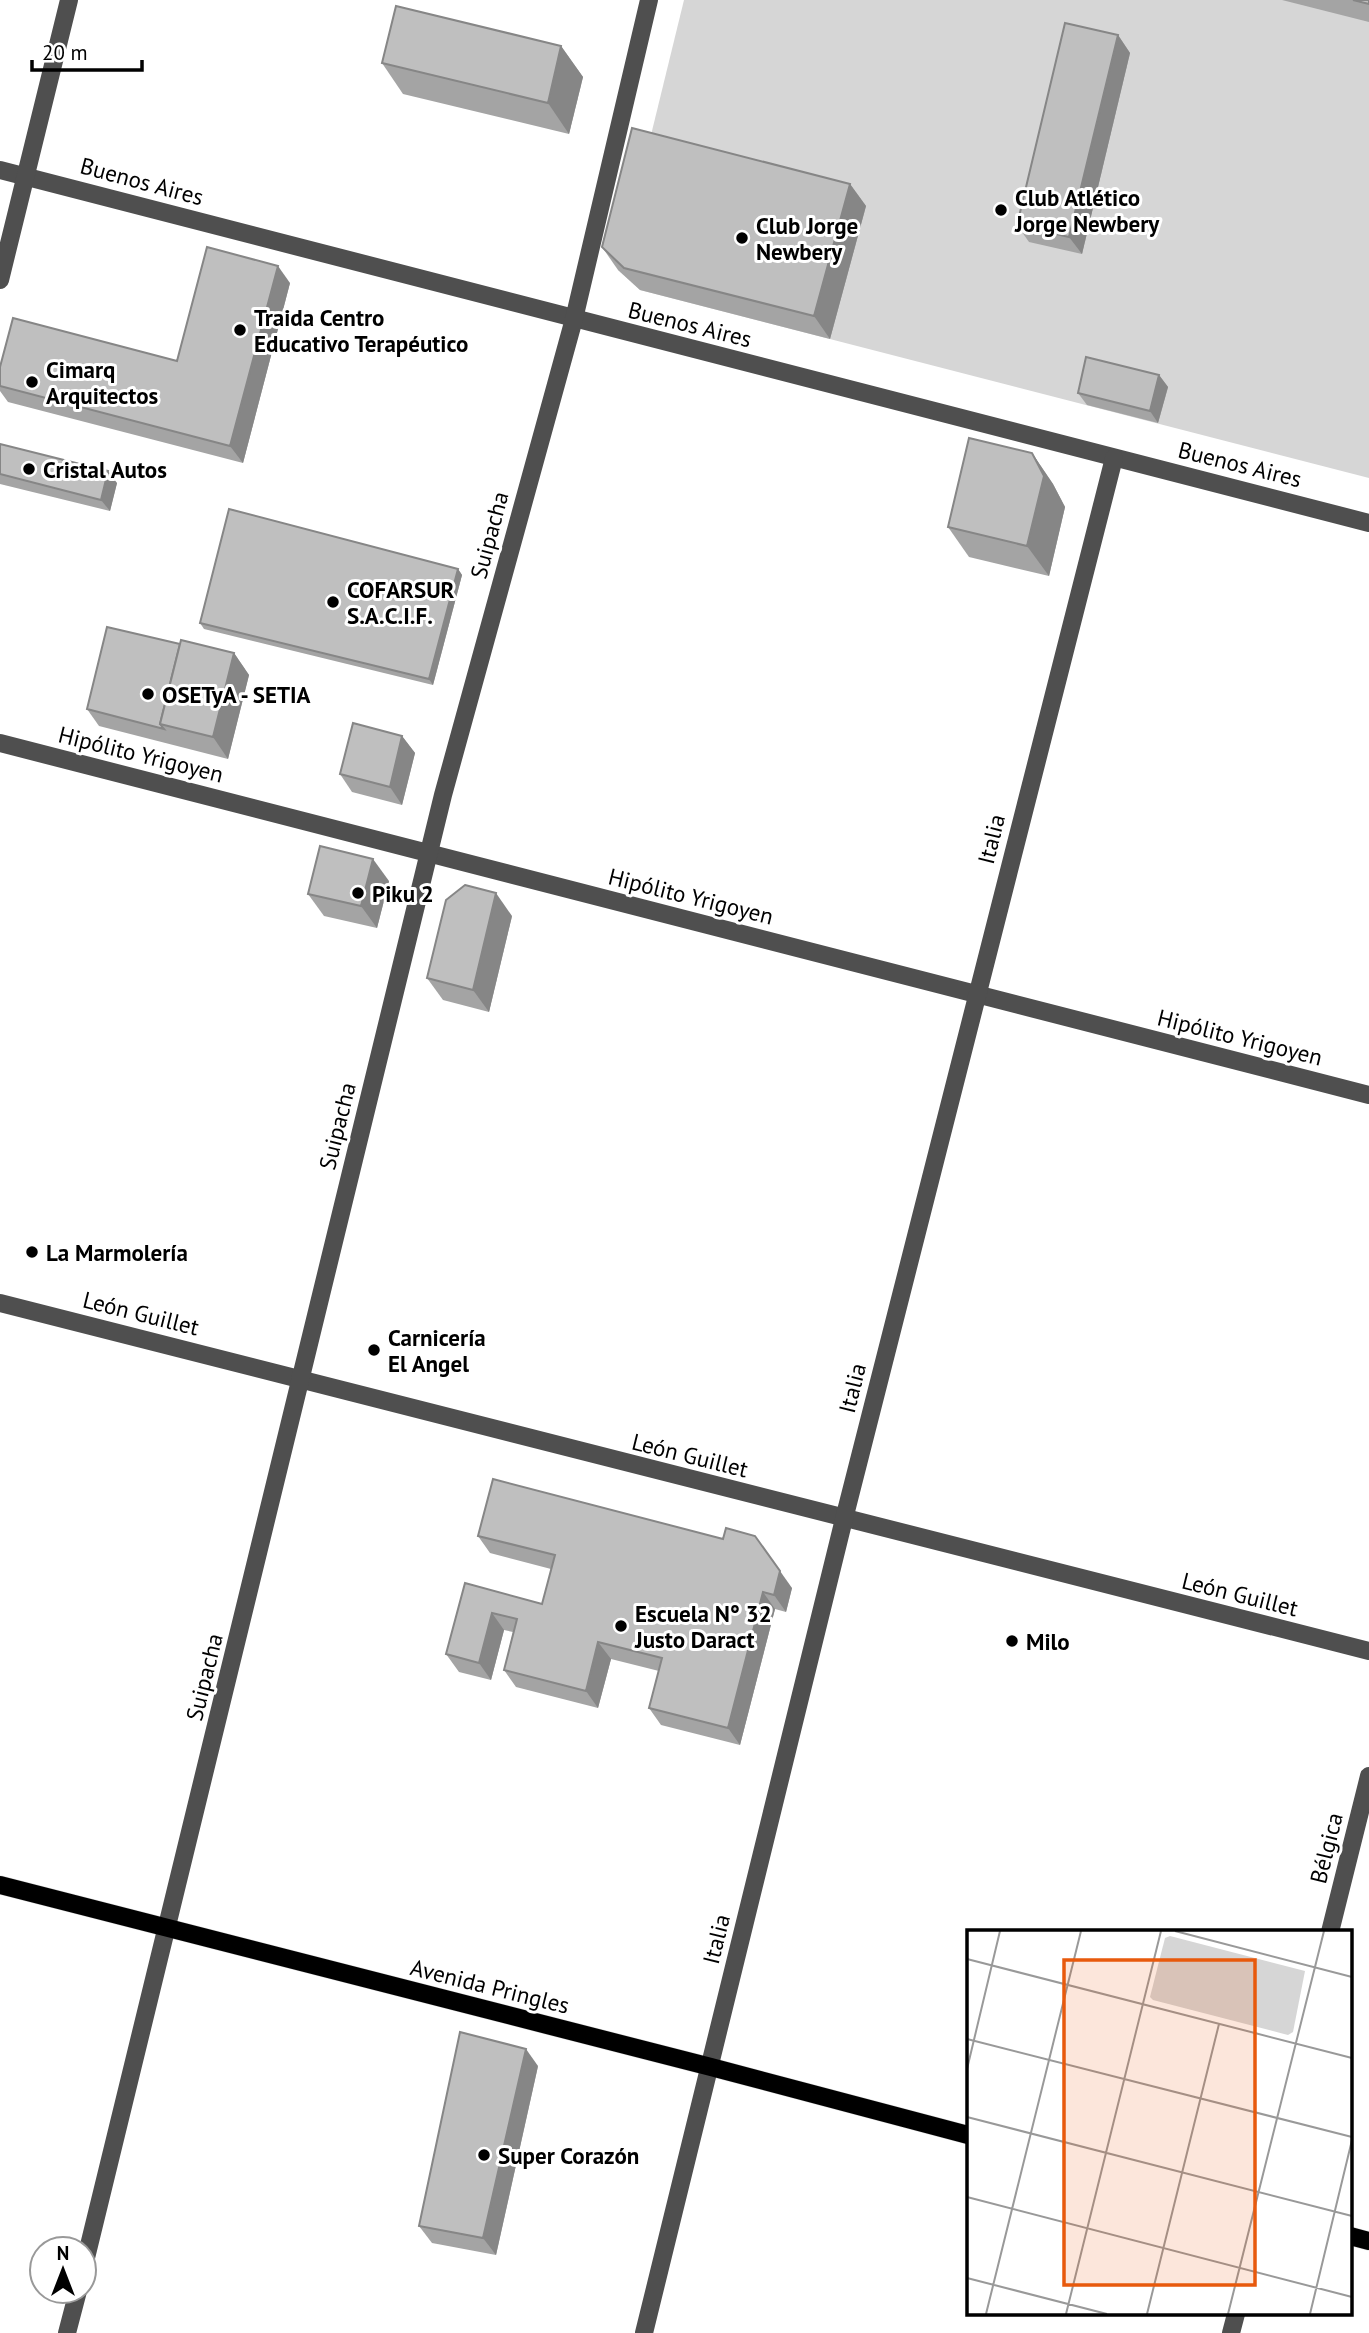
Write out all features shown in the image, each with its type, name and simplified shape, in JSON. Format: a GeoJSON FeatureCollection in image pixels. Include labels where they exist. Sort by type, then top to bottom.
{"type":"FeatureCollection","features":[{"type":"Feature","properties":{"kind":"main road","name":"Avenida Pringles"},"geometry":{"type":"LineString","coordinates":[[0,1885],[967,2135]]}},
{"type":"Feature","properties":{"kind":"main road"},"geometry":{"type":"LineString","coordinates":[[1352,2237],[1369,2241]]}},
{"type":"Feature","properties":{"kind":"street"},"geometry":{"type":"LineString","coordinates":[[0,280],[69,0]]}},
{"type":"Feature","properties":{"kind":"street","name":"Suipacha"},"geometry":{"type":"LineString","coordinates":[[92,2235],[429,854],[574,319],[649,0]]}},
{"type":"Feature","properties":{"kind":"street","name":"Buenos Aires"},"geometry":{"type":"LineString","coordinates":[[0,170],[1369,523]]}},
{"type":"Feature","properties":{"kind":"street","name":"Italia"},"geometry":{"type":"LineString","coordinates":[[644,2333],[844,1519],[1114,458]]}},
{"type":"Feature","properties":{"kind":"street","name":"Hipólito Yrigoyen"},"geometry":{"type":"LineString","coordinates":[[0,743],[1369,1095]]}},
{"type":"Feature","properties":{"kind":"street","name":"León Guillet"},"geometry":{"type":"LineString","coordinates":[[0,1303],[1369,1651]]}},
{"type":"Feature","properties":{"kind":"street","name":"Bélgica"},"geometry":{"type":"LineString","coordinates":[[1330,1930],[1369,1776]]}},
{"type":"Feature","properties":{"kind":"street"},"geometry":{"type":"LineString","coordinates":[[67,2333],[74,2305]]}},
{"type":"Feature","properties":{"kind":"street"},"geometry":{"type":"LineString","coordinates":[[1231,2333],[1235,2316]]}},
{"type":"Feature","properties":{"kind":"shaded area","name":"Club Atlético Jorge Newbery"},"geometry":{"type":"Polygon","coordinates":[[[684,0],[1369,0],[1369,478],[640,290],[618,270],[684,0]]]}},
{"type":"Feature","properties":{"kind":"building"},"geometry":{"type":"Polygon","coordinates":[[[1353,0],[1369,0],[1369,4],[1353,0]]]}},
{"type":"Feature","properties":{"kind":"building"},"geometry":{"type":"Polygon","coordinates":[[[396,6],[561,46],[548,103],[382,63],[396,6]]]}},
{"type":"Feature","properties":{"kind":"building"},"geometry":{"type":"Polygon","coordinates":[[[1065,23],[1118,35],[1069,237],[1017,225],[1065,23]]]}},
{"type":"Feature","properties":{"kind":"building","name":"Club Jorge Newbery"},"geometry":{"type":"Polygon","coordinates":[[[632,128],[850,184],[814,316],[624,268],[602,247],[632,128]]]}},
{"type":"Feature","properties":{"kind":"building"},"geometry":{"type":"Polygon","coordinates":[[[207,247],[278,266],[230,446],[0,386],[0,367],[13,318],[177,361],[207,247]]]}},
{"type":"Feature","properties":{"kind":"building"},"geometry":{"type":"Polygon","coordinates":[[[1086,357],[1159,375],[1150,411],[1078,393],[1086,357]]]}},
{"type":"Feature","properties":{"kind":"building"},"geometry":{"type":"Polygon","coordinates":[[[969,438],[1032,453],[1044,476],[1027,546],[948,527],[969,438]]]}},
{"type":"Feature","properties":{"kind":"building","name":"Cristal Autos"},"geometry":{"type":"Polygon","coordinates":[[[0,444],[108,471],[101,500],[0,474],[0,444]]]}},
{"type":"Feature","properties":{"kind":"building","name":"COFARSUR S.A.C.I.F."},"geometry":{"type":"Polygon","coordinates":[[[229,509],[458,569],[429,679],[200,623],[229,509]]]}},
{"type":"Feature","properties":{"kind":"building","name":"OSETyA - SETIA"},"geometry":{"type":"Polygon","coordinates":[[[107,627],[180,644],[160,724],[164,729],[87,709],[107,627]]]}},
{"type":"Feature","properties":{"kind":"building"},"geometry":{"type":"Polygon","coordinates":[[[181,640],[234,653],[213,737],[160,724],[181,640]]]}},
{"type":"Feature","properties":{"kind":"building"},"geometry":{"type":"Polygon","coordinates":[[[353,723],[402,736],[390,787],[340,774],[353,723]]]}},
{"type":"Feature","properties":{"kind":"building"},"geometry":{"type":"Polygon","coordinates":[[[320,846],[373,859],[361,906],[308,894],[320,846]]]}},
{"type":"Feature","properties":{"kind":"building"},"geometry":{"type":"Polygon","coordinates":[[[465,885],[496,893],[473,990],[427,978],[446,900],[465,885]]]}},
{"type":"Feature","properties":{"kind":"building","name":"Escuela N° 32 Justo Daract"},"geometry":{"type":"Polygon","coordinates":[[[493,1479],[723,1539],[726,1528],[755,1536],[780,1571],[774,1595],[763,1592],[728,1728],[649,1708],[662,1658],[598,1642],[586,1691],[504,1670],[517,1619],[492,1613],[479,1663],[446,1654],[465,1583],[542,1604],[555,1555],[478,1536],[493,1479]]]}},
{"type":"Feature","properties":{"kind":"building","name":"Super Corazón"},"geometry":{"type":"Polygon","coordinates":[[[460,2032],[526,2049],[483,2238],[419,2226],[460,2032]]]}},
{"type":"Feature","properties":{"kind":"place","name":"Club Atlético Jorge Newbery"},"geometry":{"type":"Point","coordinates":[1001,210]}},
{"type":"Feature","properties":{"kind":"place","name":"Club Jorge Newbery"},"geometry":{"type":"Point","coordinates":[742,238]}},
{"type":"Feature","properties":{"kind":"place","name":"Traida Centro Educativo Terapéutico"},"geometry":{"type":"Point","coordinates":[240,330]}},
{"type":"Feature","properties":{"kind":"place","name":"Cimarq Arquitectos"},"geometry":{"type":"Point","coordinates":[32,382]}},
{"type":"Feature","properties":{"kind":"place","name":"Cristal Autos"},"geometry":{"type":"Point","coordinates":[29,469]}},
{"type":"Feature","properties":{"kind":"place","name":"COFARSUR S.A.C.I.F."},"geometry":{"type":"Point","coordinates":[333,602]}},
{"type":"Feature","properties":{"kind":"place","name":"OSETyA - SETIA"},"geometry":{"type":"Point","coordinates":[148,694]}},
{"type":"Feature","properties":{"kind":"place","name":"Piku 2"},"geometry":{"type":"Point","coordinates":[358,893]}},
{"type":"Feature","properties":{"kind":"place","name":"La Marmolería"},"geometry":{"type":"Point","coordinates":[32,1252]}},
{"type":"Feature","properties":{"kind":"place","name":"Carnicería El Angel"},"geometry":{"type":"Point","coordinates":[374,1350]}},
{"type":"Feature","properties":{"kind":"place","name":"Escuela N° 32 Justo Daract"},"geometry":{"type":"Point","coordinates":[621,1626]}},
{"type":"Feature","properties":{"kind":"place","name":"Milo"},"geometry":{"type":"Point","coordinates":[1012,1641]}},
{"type":"Feature","properties":{"kind":"place","name":"Super Corazón"},"geometry":{"type":"Point","coordinates":[484,2155]}}]}
